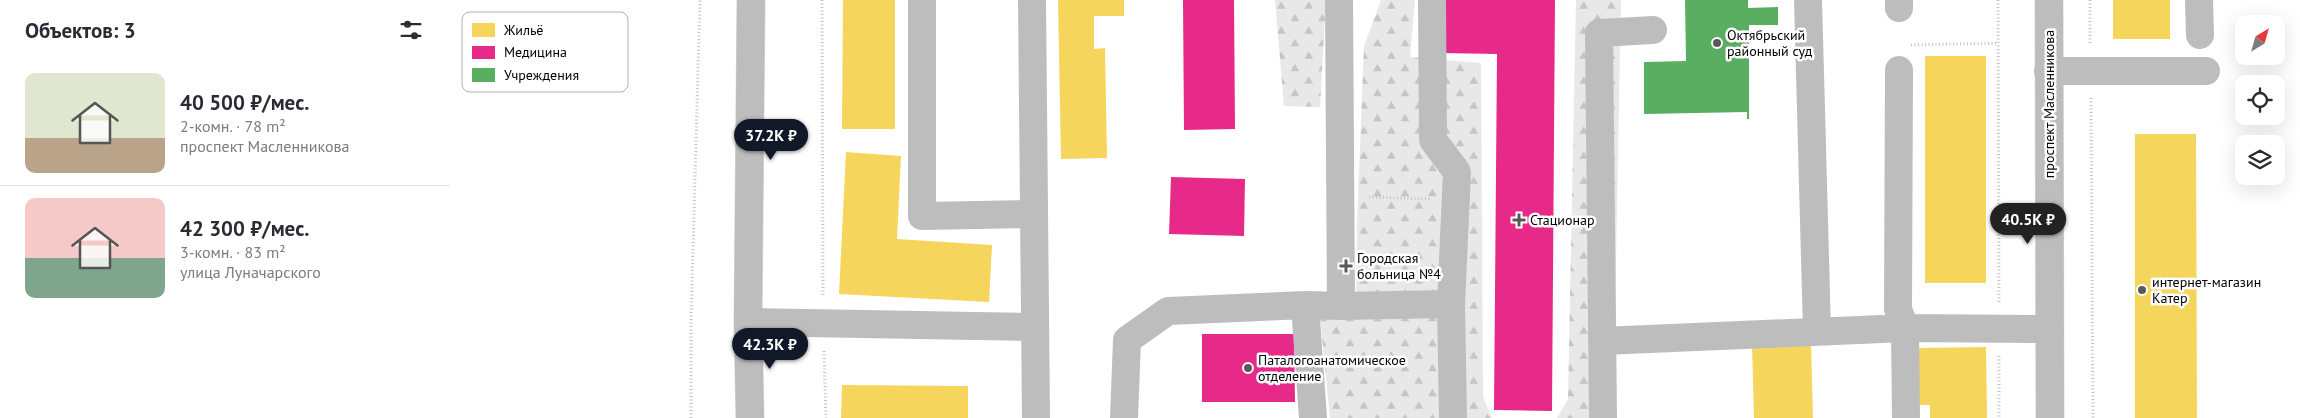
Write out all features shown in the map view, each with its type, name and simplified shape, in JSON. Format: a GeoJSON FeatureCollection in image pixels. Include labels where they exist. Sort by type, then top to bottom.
{"type":"FeatureCollection","features":[{"type":"Feature","properties":{"kind":"main road"},"geometry":{"type":"LineString","coordinates":[[750,418],[748,322],[751,0]]}},
{"type":"Feature","properties":{"kind":"main road"},"geometry":{"type":"LineString","coordinates":[[922,0],[922,216],[1034,214]]}},
{"type":"Feature","properties":{"kind":"main road"},"geometry":{"type":"LineString","coordinates":[[1032,0],[1036,418]]}},
{"type":"Feature","properties":{"kind":"main road"},"geometry":{"type":"LineString","coordinates":[[1339,0],[1341,306]]}},
{"type":"Feature","properties":{"kind":"main road"},"geometry":{"type":"LineString","coordinates":[[1432,0],[1434,140],[1457,172],[1451,304],[1453,418]]}},
{"type":"Feature","properties":{"kind":"main road"},"geometry":{"type":"LineString","coordinates":[[1808,0],[1817,331]]}},
{"type":"Feature","properties":{"kind":"main road","name":"проспект Масленникова"},"geometry":{"type":"LineString","coordinates":[[2049,0],[2050,418]]}},
{"type":"Feature","properties":{"kind":"main road"},"geometry":{"type":"LineString","coordinates":[[2199,0],[2200,35]]}},
{"type":"Feature","properties":{"kind":"main road"},"geometry":{"type":"LineString","coordinates":[[1603,418],[1599,33],[1653,30]]}},
{"type":"Feature","properties":{"kind":"main road"},"geometry":{"type":"LineString","coordinates":[[1899,70],[1898,309],[1905,328],[1906,418]]}},
{"type":"Feature","properties":{"kind":"main road"},"geometry":{"type":"LineString","coordinates":[[2048,71],[2206,71]]}},
{"type":"Feature","properties":{"kind":"main road"},"geometry":{"type":"LineString","coordinates":[[1124,418],[1127,340],[1168,311],[1306,305],[1451,304]]}},
{"type":"Feature","properties":{"kind":"main road"},"geometry":{"type":"LineString","coordinates":[[1306,305],[1313,418]]}},
{"type":"Feature","properties":{"kind":"main road"},"geometry":{"type":"LineString","coordinates":[[748,322],[1035,327]]}},
{"type":"Feature","properties":{"kind":"main road"},"geometry":{"type":"LineString","coordinates":[[1602,341],[1905,328],[2050,329]]}},
{"type":"Feature","properties":{"kind":"path"},"geometry":{"type":"LineString","coordinates":[[692,418],[690,320],[700,0]]}},
{"type":"Feature","properties":{"kind":"path"},"geometry":{"type":"LineString","coordinates":[[822,0],[826,418]]}},
{"type":"Feature","properties":{"kind":"path"},"geometry":{"type":"LineString","coordinates":[[1998,0],[1999,418]]}},
{"type":"Feature","properties":{"kind":"path"},"geometry":{"type":"LineString","coordinates":[[2090,0],[2093,418]]}},
{"type":"Feature","properties":{"kind":"path"},"geometry":{"type":"LineString","coordinates":[[1909,45],[1998,43]]}},
{"type":"Feature","properties":{"kind":"path"},"geometry":{"type":"LineString","coordinates":[[1341,196],[1455,200]]}},
{"type":"Feature","properties":{"kind":"green space"},"geometry":{"type":"Polygon","coordinates":[[[1275,0],[1326,0],[1320,107],[1284,106],[1275,0]]]}},
{"type":"Feature","properties":{"kind":"green space"},"geometry":{"type":"Polygon","coordinates":[[[1381,0],[1415,0],[1410,57],[1481,63],[1483,397],[1492,418],[1330,418],[1320,318],[1356,318],[1357,223],[1364,46],[1381,0]]]}},
{"type":"Feature","properties":{"kind":"green space"},"geometry":{"type":"Polygon","coordinates":[[[1576,0],[1621,0],[1613,418],[1557,418],[1568,399],[1576,0]]]}},
{"type":"Feature","properties":{"kind":"building: Жильё"},"geometry":{"type":"Polygon","coordinates":[[[843,0],[895,0],[895,129],[842,129],[843,0]]]}},
{"type":"Feature","properties":{"kind":"building: Жильё"},"geometry":{"type":"Polygon","coordinates":[[[1058,0],[1124,0],[1124,16],[1094,16],[1094,49],[1105,48],[1107,158],[1061,159],[1058,0]]]}},
{"type":"Feature","properties":{"kind":"building: Жильё"},"geometry":{"type":"Polygon","coordinates":[[[2113,0],[2170,0],[2170,39],[2113,39],[2113,0]]]}},
{"type":"Feature","properties":{"kind":"building: Жильё"},"geometry":{"type":"Polygon","coordinates":[[[1925,56],[1986,56],[1986,283],[1925,283],[1925,56]]]}},
{"type":"Feature","properties":{"kind":"building: Жильё"},"geometry":{"type":"Polygon","coordinates":[[[2135,134],[2196,134],[2197,418],[2135,418],[2135,134]]]}},
{"type":"Feature","properties":{"kind":"building: Жильё"},"geometry":{"type":"Polygon","coordinates":[[[846,152],[901,156],[897,239],[992,245],[989,302],[839,294],[846,152]]]}},
{"type":"Feature","properties":{"kind":"building: Жильё"},"geometry":{"type":"Polygon","coordinates":[[[1811,343],[1813,418],[1754,418],[1752,344],[1811,343]]]}},
{"type":"Feature","properties":{"kind":"building: Жильё"},"geometry":{"type":"Polygon","coordinates":[[[1986,347],[1987,418],[1930,418],[1930,405],[1918,405],[1917,348],[1986,347]]]}},
{"type":"Feature","properties":{"kind":"building: Жильё"},"geometry":{"type":"Polygon","coordinates":[[[842,385],[968,386],[968,418],[841,418],[842,385]]]}},
{"type":"Feature","properties":{"kind":"building: Медицина"},"geometry":{"type":"Polygon","coordinates":[[[1183,0],[1234,0],[1235,129],[1184,130],[1183,0]]]}},
{"type":"Feature","properties":{"kind":"building: Медицина"},"geometry":{"type":"Polygon","coordinates":[[[1441,0],[1555,0],[1552,411],[1494,410],[1497,54],[1440,53],[1441,0]]]}},
{"type":"Feature","properties":{"kind":"building: Медицина"},"geometry":{"type":"Polygon","coordinates":[[[1171,177],[1245,179],[1244,236],[1169,234],[1171,177]]]}},
{"type":"Feature","properties":{"kind":"building: Медицина","name":"Паталогоанатомическое отделение"},"geometry":{"type":"Polygon","coordinates":[[[1202,334],[1294,334],[1295,402],[1202,402],[1202,334]]]}},
{"type":"Feature","properties":{"kind":"building: Учреждения","name":"Октябрьский районный суд"},"geometry":{"type":"Polygon","coordinates":[[[1685,0],[1748,0],[1748,8],[1778,7],[1778,25],[1749,25],[1749,119],[1747,119],[1747,112],[1644,114],[1644,62],[1686,61],[1685,0]]]}},
{"type":"Feature","properties":{"kind":"place","name":"Октябрьский районный суд"},"geometry":{"type":"Point","coordinates":[1717,43]}},
{"type":"Feature","properties":{"kind":"place","name":"Стационар"},"geometry":{"type":"Point","coordinates":[1519,220]}},
{"type":"Feature","properties":{"kind":"place","name":"Городская больница №4"},"geometry":{"type":"Point","coordinates":[1346,266]}},
{"type":"Feature","properties":{"kind":"place","name":"интернет-магазин Катер"},"geometry":{"type":"Point","coordinates":[2142,290]}},
{"type":"Feature","properties":{"kind":"place","name":"Паталогоанатомическое отделение"},"geometry":{"type":"Point","coordinates":[1248,368]}}]}
